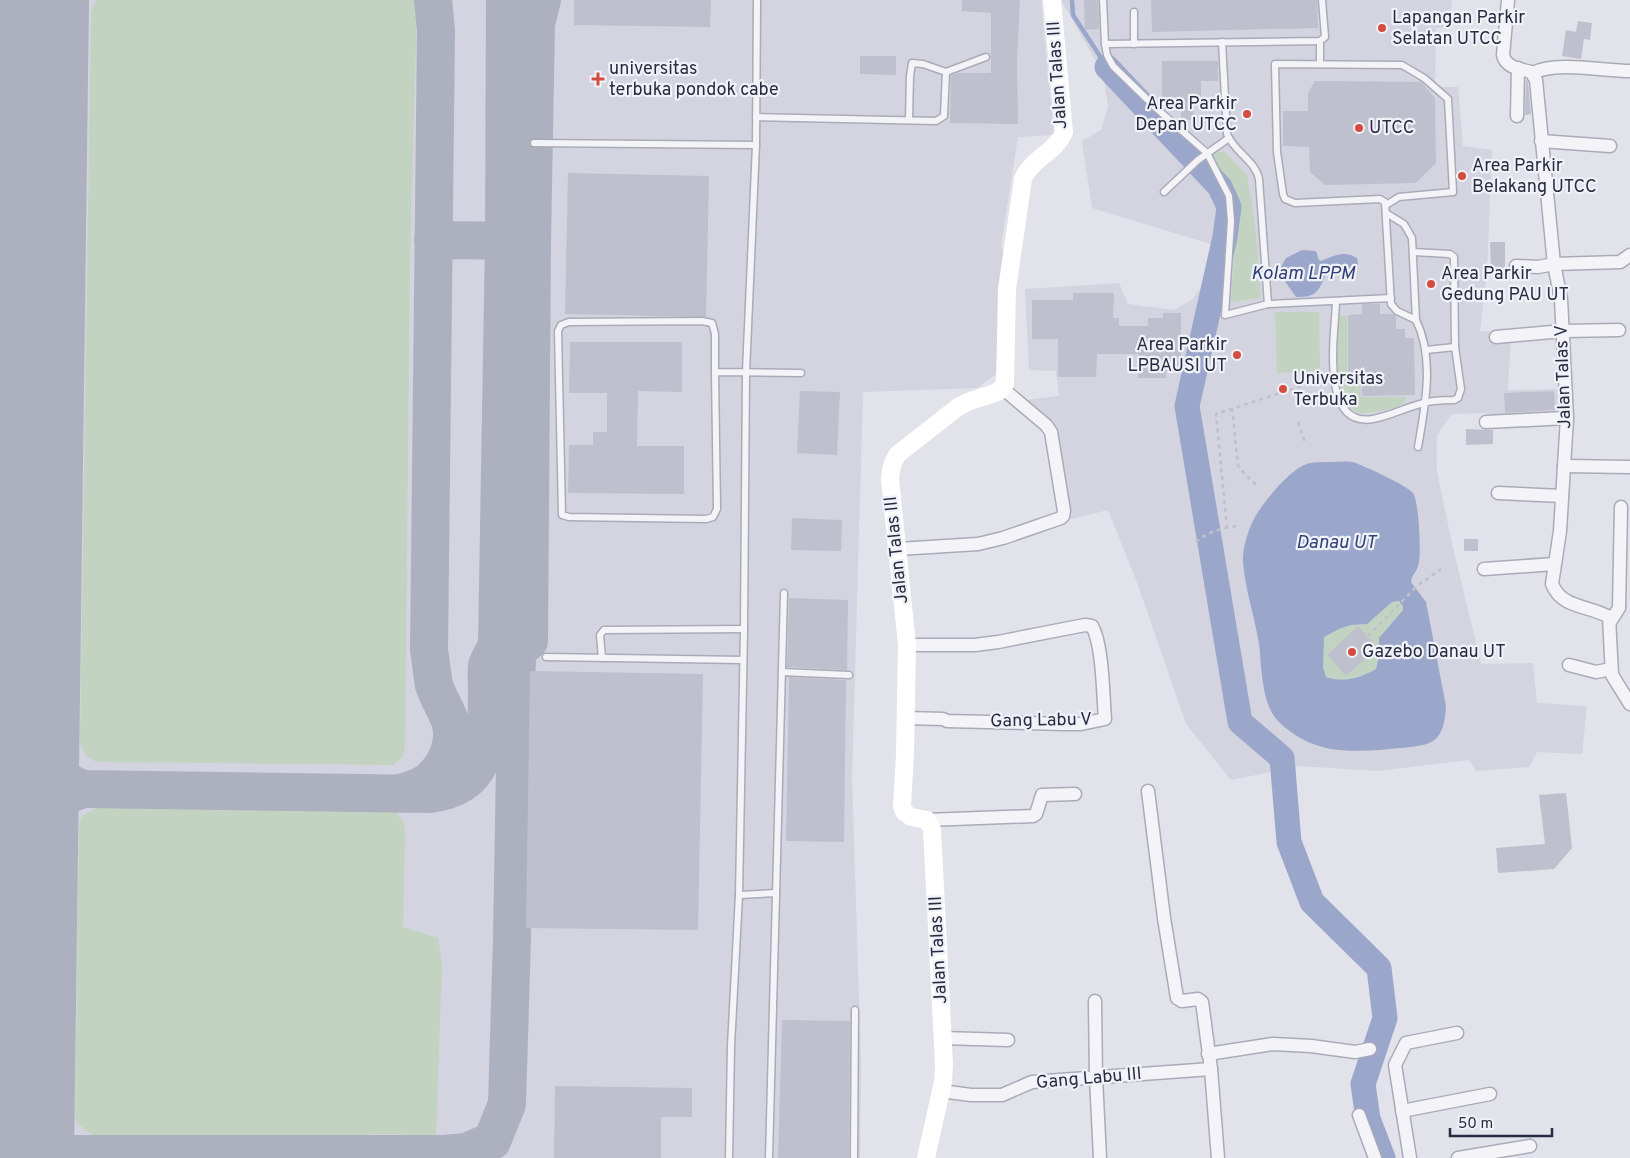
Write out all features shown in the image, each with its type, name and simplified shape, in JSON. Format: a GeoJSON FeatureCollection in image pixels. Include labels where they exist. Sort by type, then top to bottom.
{"type":"FeatureCollection","features":[{"type":"Feature","properties":{"kind":"street","name":"Jalan Talas III"},"geometry":{"type":"LineString","coordinates":[[926,1158],[941,1091],[944,1070],[944,1038],[932,832],[927,820],[911,817],[904,812],[902,806],[907,645],[890,479],[895,458],[958,407],[998,392],[1005,384],[1007,289],[1023,179],[1029,169],[1057,144],[1064,132],[1052,0]]}},
{"type":"Feature","properties":{"kind":"street"},"geometry":{"type":"LineString","coordinates":[[1508,0],[1503,55],[1506,63],[1533,73],[1540,69],[1553,68],[1630,71]]}},
{"type":"Feature","properties":{"kind":"street"},"geometry":{"type":"LineString","coordinates":[[1517,116],[1518,68]]}},
{"type":"Feature","properties":{"kind":"street","name":"Jalan Talas V"},"geometry":{"type":"LineString","coordinates":[[1533,73],[1536,80],[1554,264],[1561,299],[1567,418],[1560,531],[1552,584],[1561,598],[1568,603],[1606,615],[1609,617],[1610,622]]}},
{"type":"Feature","properties":{"kind":"street"},"geometry":{"type":"LineString","coordinates":[[1541,141],[1610,146]]}},
{"type":"Feature","properties":{"kind":"street"},"geometry":{"type":"LineString","coordinates":[[1516,266],[1538,267],[1554,264],[1620,262],[1630,255]]}},
{"type":"Feature","properties":{"kind":"street"},"geometry":{"type":"LineString","coordinates":[[1630,255],[1630,270]]}},
{"type":"Feature","properties":{"kind":"street"},"geometry":{"type":"LineString","coordinates":[[1496,337],[1563,331],[1619,330]]}},
{"type":"Feature","properties":{"kind":"street"},"geometry":{"type":"LineString","coordinates":[[898,549],[978,544],[1003,538],[1063,516],[1064,510],[1052,437],[1048,427],[1002,388]]}},
{"type":"Feature","properties":{"kind":"street"},"geometry":{"type":"LineString","coordinates":[[1486,422],[1567,418]]}},
{"type":"Feature","properties":{"kind":"street"},"geometry":{"type":"LineString","coordinates":[[1564,466],[1630,467]]}},
{"type":"Feature","properties":{"kind":"street"},"geometry":{"type":"LineString","coordinates":[[1498,493],[1562,496]]}},
{"type":"Feature","properties":{"kind":"street"},"geometry":{"type":"LineString","coordinates":[[1621,507],[1619,608],[1610,622],[1611,669],[1614,679],[1630,702]]}},
{"type":"Feature","properties":{"kind":"street"},"geometry":{"type":"LineString","coordinates":[[1484,569],[1554,564]]}},
{"type":"Feature","properties":{"kind":"street","name":"Gang Labu V"},"geometry":{"type":"LineString","coordinates":[[906,718],[1064,724],[1081,724],[1105,719],[1101,662],[1092,626],[1085,625],[975,645],[907,645]]}},
{"type":"Feature","properties":{"kind":"street"},"geometry":{"type":"LineString","coordinates":[[1569,665],[1596,672],[1611,669]]}},
{"type":"Feature","properties":{"kind":"street"},"geometry":{"type":"LineString","coordinates":[[1148,791],[1164,918],[1177,998],[1181,1001],[1198,999],[1201,1001],[1210,1069],[1218,1158]]}},
{"type":"Feature","properties":{"kind":"street"},"geometry":{"type":"LineString","coordinates":[[927,820],[1033,816],[1036,814],[1042,795],[1075,794]]}},
{"type":"Feature","properties":{"kind":"street"},"geometry":{"type":"LineString","coordinates":[[1095,1001],[1100,1158]]}},
{"type":"Feature","properties":{"kind":"street"},"geometry":{"type":"LineString","coordinates":[[1410,1158],[1395,1065],[1406,1043],[1457,1033]]}},
{"type":"Feature","properties":{"kind":"street"},"geometry":{"type":"LineString","coordinates":[[944,1038],[1008,1040]]}},
{"type":"Feature","properties":{"kind":"street"},"geometry":{"type":"LineString","coordinates":[[1208,1054],[1273,1044],[1311,1046],[1354,1052],[1370,1049]]}},
{"type":"Feature","properties":{"kind":"street","name":"Gang Labu III"},"geometry":{"type":"LineString","coordinates":[[941,1091],[971,1095],[1002,1095],[1032,1082],[1210,1069]]}},
{"type":"Feature","properties":{"kind":"street"},"geometry":{"type":"LineString","coordinates":[[1402,1111],[1490,1094]]}},
{"type":"Feature","properties":{"kind":"street"},"geometry":{"type":"LineString","coordinates":[[1360,1115],[1374,1158]]}},
{"type":"Feature","properties":{"kind":"street"},"geometry":{"type":"LineString","coordinates":[[1458,1158],[1530,1146]]}},
{"type":"Feature","properties":{"kind":"lane"},"geometry":{"type":"LineString","coordinates":[[728,1158],[738,895],[744,629],[746,372],[756,145],[757,0]]}},
{"type":"Feature","properties":{"kind":"lane"},"geometry":{"type":"LineString","coordinates":[[1103,0],[1105,44],[1107,55],[1113,66],[1156,108],[1207,153],[1225,188],[1230,206],[1231,221],[1225,315],[1268,304],[1391,298]]}},
{"type":"Feature","properties":{"kind":"lane"},"geometry":{"type":"LineString","coordinates":[[1105,44],[1320,41],[1325,37],[1322,0]]}},
{"type":"Feature","properties":{"kind":"lane"},"geometry":{"type":"LineString","coordinates":[[1134,12],[1134,44]]}},
{"type":"Feature","properties":{"kind":"lane"},"geometry":{"type":"LineString","coordinates":[[1320,41],[1320,64]]}},
{"type":"Feature","properties":{"kind":"lane"},"geometry":{"type":"LineString","coordinates":[[1222,42],[1226,130],[1233,145],[1254,166],[1258,175],[1268,304]]}},
{"type":"Feature","properties":{"kind":"lane"},"geometry":{"type":"LineString","coordinates":[[908,119],[912,63],[923,64],[946,72],[986,56]]}},
{"type":"Feature","properties":{"kind":"lane"},"geometry":{"type":"LineString","coordinates":[[1386,205],[1400,197],[1453,192],[1448,99],[1424,78],[1402,65],[1275,64],[1277,152],[1284,196],[1289,202],[1294,203],[1384,200],[1386,205],[1391,298],[1394,309],[1416,320]]}},
{"type":"Feature","properties":{"kind":"lane"},"geometry":{"type":"LineString","coordinates":[[756,117],[936,120],[944,116],[946,72]]}},
{"type":"Feature","properties":{"kind":"lane"},"geometry":{"type":"LineString","coordinates":[[1164,192],[1198,160],[1229,138]]}},
{"type":"Feature","properties":{"kind":"lane"},"geometry":{"type":"LineString","coordinates":[[534,143],[756,145]]}},
{"type":"Feature","properties":{"kind":"lane"},"geometry":{"type":"LineString","coordinates":[[1386,213],[1404,224],[1412,238],[1416,320],[1426,350],[1425,402],[1418,447]]}},
{"type":"Feature","properties":{"kind":"lane"},"geometry":{"type":"LineString","coordinates":[[1336,302],[1334,376],[1338,400],[1346,412],[1355,419],[1364,420],[1386,416],[1425,402],[1454,400],[1460,396],[1461,389],[1455,348],[1454,257],[1450,254],[1413,252]]}},
{"type":"Feature","properties":{"kind":"lane"},"geometry":{"type":"LineString","coordinates":[[702,321],[712,324],[715,334],[715,372],[717,509],[713,517],[706,519],[570,517],[562,515],[558,331],[561,325],[569,322],[702,321]]}},
{"type":"Feature","properties":{"kind":"lane"},"geometry":{"type":"LineString","coordinates":[[1426,350],[1455,348]]}},
{"type":"Feature","properties":{"kind":"lane"},"geometry":{"type":"LineString","coordinates":[[715,372],[801,373]]}},
{"type":"Feature","properties":{"kind":"lane"},"geometry":{"type":"LineString","coordinates":[[769,1158],[784,592]]}},
{"type":"Feature","properties":{"kind":"lane"},"geometry":{"type":"LineString","coordinates":[[602,658],[600,635],[604,630],[744,629]]}},
{"type":"Feature","properties":{"kind":"lane"},"geometry":{"type":"LineString","coordinates":[[546,657],[743,660]]}},
{"type":"Feature","properties":{"kind":"lane"},"geometry":{"type":"LineString","coordinates":[[782,672],[849,675]]}},
{"type":"Feature","properties":{"kind":"lane"},"geometry":{"type":"LineString","coordinates":[[738,895],[776,893]]}},
{"type":"Feature","properties":{"kind":"lane"},"geometry":{"type":"LineString","coordinates":[[854,1158],[855,1010]]}},
{"type":"Feature","properties":{"kind":"path"},"geometry":{"type":"LineString","coordinates":[[1227,528],[1215,416],[1218,412],[1334,376]]}},
{"type":"Feature","properties":{"kind":"path"},"geometry":{"type":"LineString","coordinates":[[1232,408],[1238,465],[1256,485]]}},
{"type":"Feature","properties":{"kind":"path"},"geometry":{"type":"LineString","coordinates":[[1298,422],[1305,443]]}},
{"type":"Feature","properties":{"kind":"path"},"geometry":{"type":"LineString","coordinates":[[1196,542],[1201,537],[1223,528],[1237,526]]}},
{"type":"Feature","properties":{"kind":"path"},"geometry":{"type":"LineString","coordinates":[[1368,636],[1417,586],[1441,569]]}},
{"type":"Feature","properties":{"kind":"shaded area"},"geometry":{"type":"Polygon","coordinates":[[[0,0],[1041,0],[1054,135],[1018,137],[1001,245],[1007,263],[996,374],[977,388],[863,392],[852,777],[861,1065],[860,1158],[0,1158],[0,0]]]}},
{"type":"Feature","properties":{"kind":"shaded area","name":"Universitas Terbuka"},"geometry":{"type":"Polygon","coordinates":[[[1061,0],[1452,0],[1450,27],[1436,28],[1435,87],[1458,87],[1463,146],[1492,150],[1487,271],[1480,331],[1511,333],[1508,390],[1559,389],[1559,424],[1505,425],[1488,413],[1452,414],[1437,435],[1437,471],[1481,664],[1533,663],[1537,703],[1587,706],[1582,754],[1537,752],[1529,767],[1476,771],[1469,760],[1378,771],[1300,766],[1231,780],[1186,724],[1138,585],[1108,510],[1068,520],[1054,436],[1016,401],[1059,396],[1056,371],[1029,370],[1025,289],[1119,283],[1128,304],[1174,310],[1193,299],[1209,275],[1214,245],[1092,208],[1082,141],[1101,130],[1108,106],[1103,74],[1061,0]]]}},
{"type":"Feature","properties":{"kind":"green space"},"geometry":{"type":"Polygon","coordinates":[[[97,0],[415,0],[417,4],[410,268],[405,747],[403,757],[393,765],[97,762],[88,757],[81,747],[91,11],[97,0]]]}},
{"type":"Feature","properties":{"kind":"green space"},"geometry":{"type":"Polygon","coordinates":[[[1216,152],[1225,152],[1247,175],[1255,225],[1261,298],[1231,302],[1235,210],[1230,185],[1206,159],[1216,152]]]}},
{"type":"Feature","properties":{"kind":"green space"},"geometry":{"type":"Polygon","coordinates":[[[1275,312],[1319,312],[1320,371],[1277,373],[1275,312]]]}},
{"type":"Feature","properties":{"kind":"green space"},"geometry":{"type":"Polygon","coordinates":[[[1338,316],[1347,316],[1347,376],[1361,376],[1361,397],[1406,397],[1405,402],[1390,409],[1364,413],[1355,411],[1348,404],[1343,393],[1338,367],[1338,316]]]}},
{"type":"Feature","properties":{"kind":"green space"},"geometry":{"type":"Polygon","coordinates":[[[1399,601],[1403,606],[1403,610],[1379,638],[1379,656],[1376,669],[1352,679],[1326,678],[1323,667],[1323,637],[1351,625],[1367,624],[1392,602],[1399,601]],[[1358,627],[1327,655],[1346,676],[1378,648],[1358,627]]]}},
{"type":"Feature","properties":{"kind":"green space"},"geometry":{"type":"Polygon","coordinates":[[[100,808],[395,811],[404,823],[405,835],[403,927],[438,938],[442,962],[436,1141],[406,1143],[401,1134],[369,1134],[368,1142],[104,1140],[84,1129],[75,1118],[79,822],[88,812],[100,808]]]}},
{"type":"Feature","properties":{"kind":"water","name":"Kolam LPPM"},"geometry":{"type":"Polygon","coordinates":[[[1302,250],[1315,251],[1320,261],[1342,254],[1352,255],[1357,258],[1358,267],[1352,273],[1336,271],[1326,274],[1316,292],[1308,296],[1296,297],[1284,280],[1281,267],[1286,258],[1302,250]]]}},
{"type":"Feature","properties":{"kind":"water","name":"Danau UT"},"geometry":{"type":"Polygon","coordinates":[[[1352,462],[1365,467],[1403,485],[1413,493],[1415,498],[1419,526],[1420,556],[1411,582],[1426,602],[1446,706],[1445,718],[1440,734],[1429,743],[1412,747],[1368,751],[1337,750],[1322,747],[1294,734],[1280,723],[1269,707],[1264,686],[1259,644],[1244,572],[1243,556],[1249,529],[1268,499],[1281,483],[1296,470],[1310,463],[1352,462]],[[1399,601],[1392,602],[1367,624],[1351,625],[1324,637],[1323,667],[1326,677],[1339,680],[1352,679],[1376,669],[1379,656],[1379,638],[1403,610],[1403,606],[1399,601]]]}},
{"type":"Feature","properties":{"kind":"building"},"geometry":{"type":"Polygon","coordinates":[[[574,0],[711,0],[710,27],[574,25],[574,0]]]}},
{"type":"Feature","properties":{"kind":"building"},"geometry":{"type":"Polygon","coordinates":[[[962,0],[1020,0],[1017,58],[1018,124],[950,123],[951,76],[957,73],[991,73],[991,13],[962,11],[962,0]]]}},
{"type":"Feature","properties":{"kind":"building"},"geometry":{"type":"Polygon","coordinates":[[[1084,0],[1098,0],[1099,29],[1085,30],[1084,0]]]}},
{"type":"Feature","properties":{"kind":"building"},"geometry":{"type":"Polygon","coordinates":[[[1151,0],[1317,0],[1318,28],[1152,32],[1151,0]]]}},
{"type":"Feature","properties":{"kind":"building"},"geometry":{"type":"Polygon","coordinates":[[[1578,21],[1592,23],[1590,40],[1584,39],[1581,59],[1562,56],[1566,30],[1576,32],[1578,21]]]}},
{"type":"Feature","properties":{"kind":"building"},"geometry":{"type":"Polygon","coordinates":[[[860,56],[896,56],[896,75],[860,74],[860,56]]]}},
{"type":"Feature","properties":{"kind":"building"},"geometry":{"type":"Polygon","coordinates":[[[1162,61],[1218,61],[1218,81],[1201,81],[1201,106],[1193,106],[1194,120],[1181,120],[1181,106],[1175,106],[1175,97],[1162,97],[1162,61]]]}},
{"type":"Feature","properties":{"kind":"building"},"geometry":{"type":"Polygon","coordinates":[[[1526,79],[1531,114],[1525,115],[1526,79]]]}},
{"type":"Feature","properties":{"kind":"building","name":"UTCC"},"geometry":{"type":"Polygon","coordinates":[[[1315,81],[1421,82],[1435,98],[1436,163],[1416,183],[1325,185],[1310,172],[1309,147],[1283,146],[1283,111],[1308,111],[1308,93],[1315,81]]]}},
{"type":"Feature","properties":{"kind":"building"},"geometry":{"type":"Polygon","coordinates":[[[568,173],[709,176],[706,317],[565,314],[568,173]]]}},
{"type":"Feature","properties":{"kind":"building"},"geometry":{"type":"Polygon","coordinates":[[[1490,242],[1505,242],[1505,271],[1491,271],[1490,242]]]}},
{"type":"Feature","properties":{"kind":"building"},"geometry":{"type":"Polygon","coordinates":[[[1073,293],[1114,293],[1113,318],[1119,318],[1119,326],[1148,326],[1148,318],[1163,318],[1163,313],[1181,313],[1181,371],[1166,371],[1166,378],[1138,378],[1138,354],[1097,354],[1096,377],[1058,377],[1058,339],[1032,339],[1032,300],[1073,300],[1073,293]]]}},
{"type":"Feature","properties":{"kind":"building"},"geometry":{"type":"Polygon","coordinates":[[[1362,304],[1380,304],[1380,314],[1393,314],[1396,316],[1396,329],[1405,329],[1405,338],[1414,338],[1415,395],[1362,396],[1362,375],[1348,375],[1348,315],[1362,314],[1362,304]]]}},
{"type":"Feature","properties":{"kind":"building"},"geometry":{"type":"Polygon","coordinates":[[[570,342],[682,342],[682,392],[638,391],[637,446],[684,446],[684,494],[568,493],[569,445],[593,445],[593,432],[607,432],[607,393],[569,393],[570,342]]]}},
{"type":"Feature","properties":{"kind":"building"},"geometry":{"type":"Polygon","coordinates":[[[800,391],[840,392],[837,455],[797,453],[800,391]]]}},
{"type":"Feature","properties":{"kind":"building"},"geometry":{"type":"Polygon","coordinates":[[[1554,391],[1555,410],[1505,413],[1504,393],[1554,391]]]}},
{"type":"Feature","properties":{"kind":"building"},"geometry":{"type":"Polygon","coordinates":[[[1466,429],[1493,430],[1493,444],[1466,445],[1466,429]]]}},
{"type":"Feature","properties":{"kind":"building"},"geometry":{"type":"Polygon","coordinates":[[[792,518],[842,520],[841,551],[791,550],[792,518]]]}},
{"type":"Feature","properties":{"kind":"building"},"geometry":{"type":"Polygon","coordinates":[[[1464,539],[1478,539],[1478,551],[1464,551],[1464,539]]]}},
{"type":"Feature","properties":{"kind":"building"},"geometry":{"type":"Polygon","coordinates":[[[789,598],[848,600],[847,670],[787,667],[789,598]]]}},
{"type":"Feature","properties":{"kind":"building","name":"Gazebo Danau UT"},"geometry":{"type":"Polygon","coordinates":[[[1358,626],[1378,648],[1346,676],[1327,655],[1358,626]]]}},
{"type":"Feature","properties":{"kind":"building"},"geometry":{"type":"Polygon","coordinates":[[[530,671],[703,674],[698,930],[526,928],[530,671]]]}},
{"type":"Feature","properties":{"kind":"building"},"geometry":{"type":"Polygon","coordinates":[[[789,677],[846,680],[844,842],[786,841],[789,677]]]}},
{"type":"Feature","properties":{"kind":"building"},"geometry":{"type":"Polygon","coordinates":[[[1566,793],[1572,848],[1554,869],[1498,873],[1496,848],[1545,844],[1539,795],[1566,793]]]}},
{"type":"Feature","properties":{"kind":"building"},"geometry":{"type":"Polygon","coordinates":[[[782,1020],[850,1021],[849,1158],[778,1158],[782,1020]]]}},
{"type":"Feature","properties":{"kind":"building"},"geometry":{"type":"Polygon","coordinates":[[[555,1086],[692,1088],[692,1117],[661,1117],[661,1158],[554,1158],[555,1086]]]}},
{"type":"Feature","properties":{"kind":"waterway"},"geometry":{"type":"LineString","coordinates":[[1072,0],[1073,15],[1107,67]]}},
{"type":"Feature","properties":{"kind":"waterway"},"geometry":{"type":"LineString","coordinates":[[1107,67],[1220,187],[1229,207],[1225,237],[1187,406],[1240,722],[1282,758],[1289,842],[1312,902],[1379,968],[1385,1018],[1363,1084],[1368,1119],[1383,1158]]}},
{"type":"Feature","properties":{"kind":"taxiway"},"geometry":{"type":"LineString","coordinates":[[401,793],[424,785],[436,774],[449,753],[452,737],[450,721],[434,685],[429,650],[436,31],[433,0]]}},
{"type":"Feature","properties":{"kind":"taxiway"},"geometry":{"type":"LineString","coordinates":[[34,714],[37,742],[49,769],[57,776],[83,789],[430,794],[450,789],[465,781],[475,770],[482,757],[487,725],[487,666],[497,645],[504,240],[505,0]]}},
{"type":"Feature","properties":{"kind":"taxiway"},"geometry":{"type":"LineString","coordinates":[[532,241],[536,24],[542,0]]}},
{"type":"Feature","properties":{"kind":"taxiway"},"geometry":{"type":"LineString","coordinates":[[29,1154],[443,1154],[466,1152],[492,1141],[507,1104],[517,651],[529,641],[532,241],[433,240]]}},
{"type":"Feature","properties":{"kind":"taxiway"},"geometry":{"type":"LineString","coordinates":[[32,861],[37,834],[44,815],[58,801],[83,789]]}},
{"type":"Feature","properties":{"kind":"runway"},"geometry":{"type":"LineString","coordinates":[[28,1158],[43,0]]}},
{"type":"Feature","properties":{"kind":"place","name":"Lapangan Parkir Selatan UTCC"},"geometry":{"type":"Point","coordinates":[1382,28]}},
{"type":"Feature","properties":{"kind":"place","name":"universitas terbuka pondok cabe"},"geometry":{"type":"Point","coordinates":[598,79]}},
{"type":"Feature","properties":{"kind":"place","name":"Area Parkir Depan UTCC"},"geometry":{"type":"Point","coordinates":[1247,114]}},
{"type":"Feature","properties":{"kind":"place","name":"UTCC"},"geometry":{"type":"Point","coordinates":[1359,128]}},
{"type":"Feature","properties":{"kind":"place","name":"Area Parkir Belakang UTCC"},"geometry":{"type":"Point","coordinates":[1462,176]}},
{"type":"Feature","properties":{"kind":"place","name":"Area Parkir Gedung PAU UT"},"geometry":{"type":"Point","coordinates":[1431,284]}},
{"type":"Feature","properties":{"kind":"place","name":"Area Parkir LPBAUSI UT"},"geometry":{"type":"Point","coordinates":[1237,355]}},
{"type":"Feature","properties":{"kind":"place","name":"Universitas Terbuka"},"geometry":{"type":"Point","coordinates":[1283,389]}},
{"type":"Feature","properties":{"kind":"place","name":"Gazebo Danau UT"},"geometry":{"type":"Point","coordinates":[1352,652]}}]}
